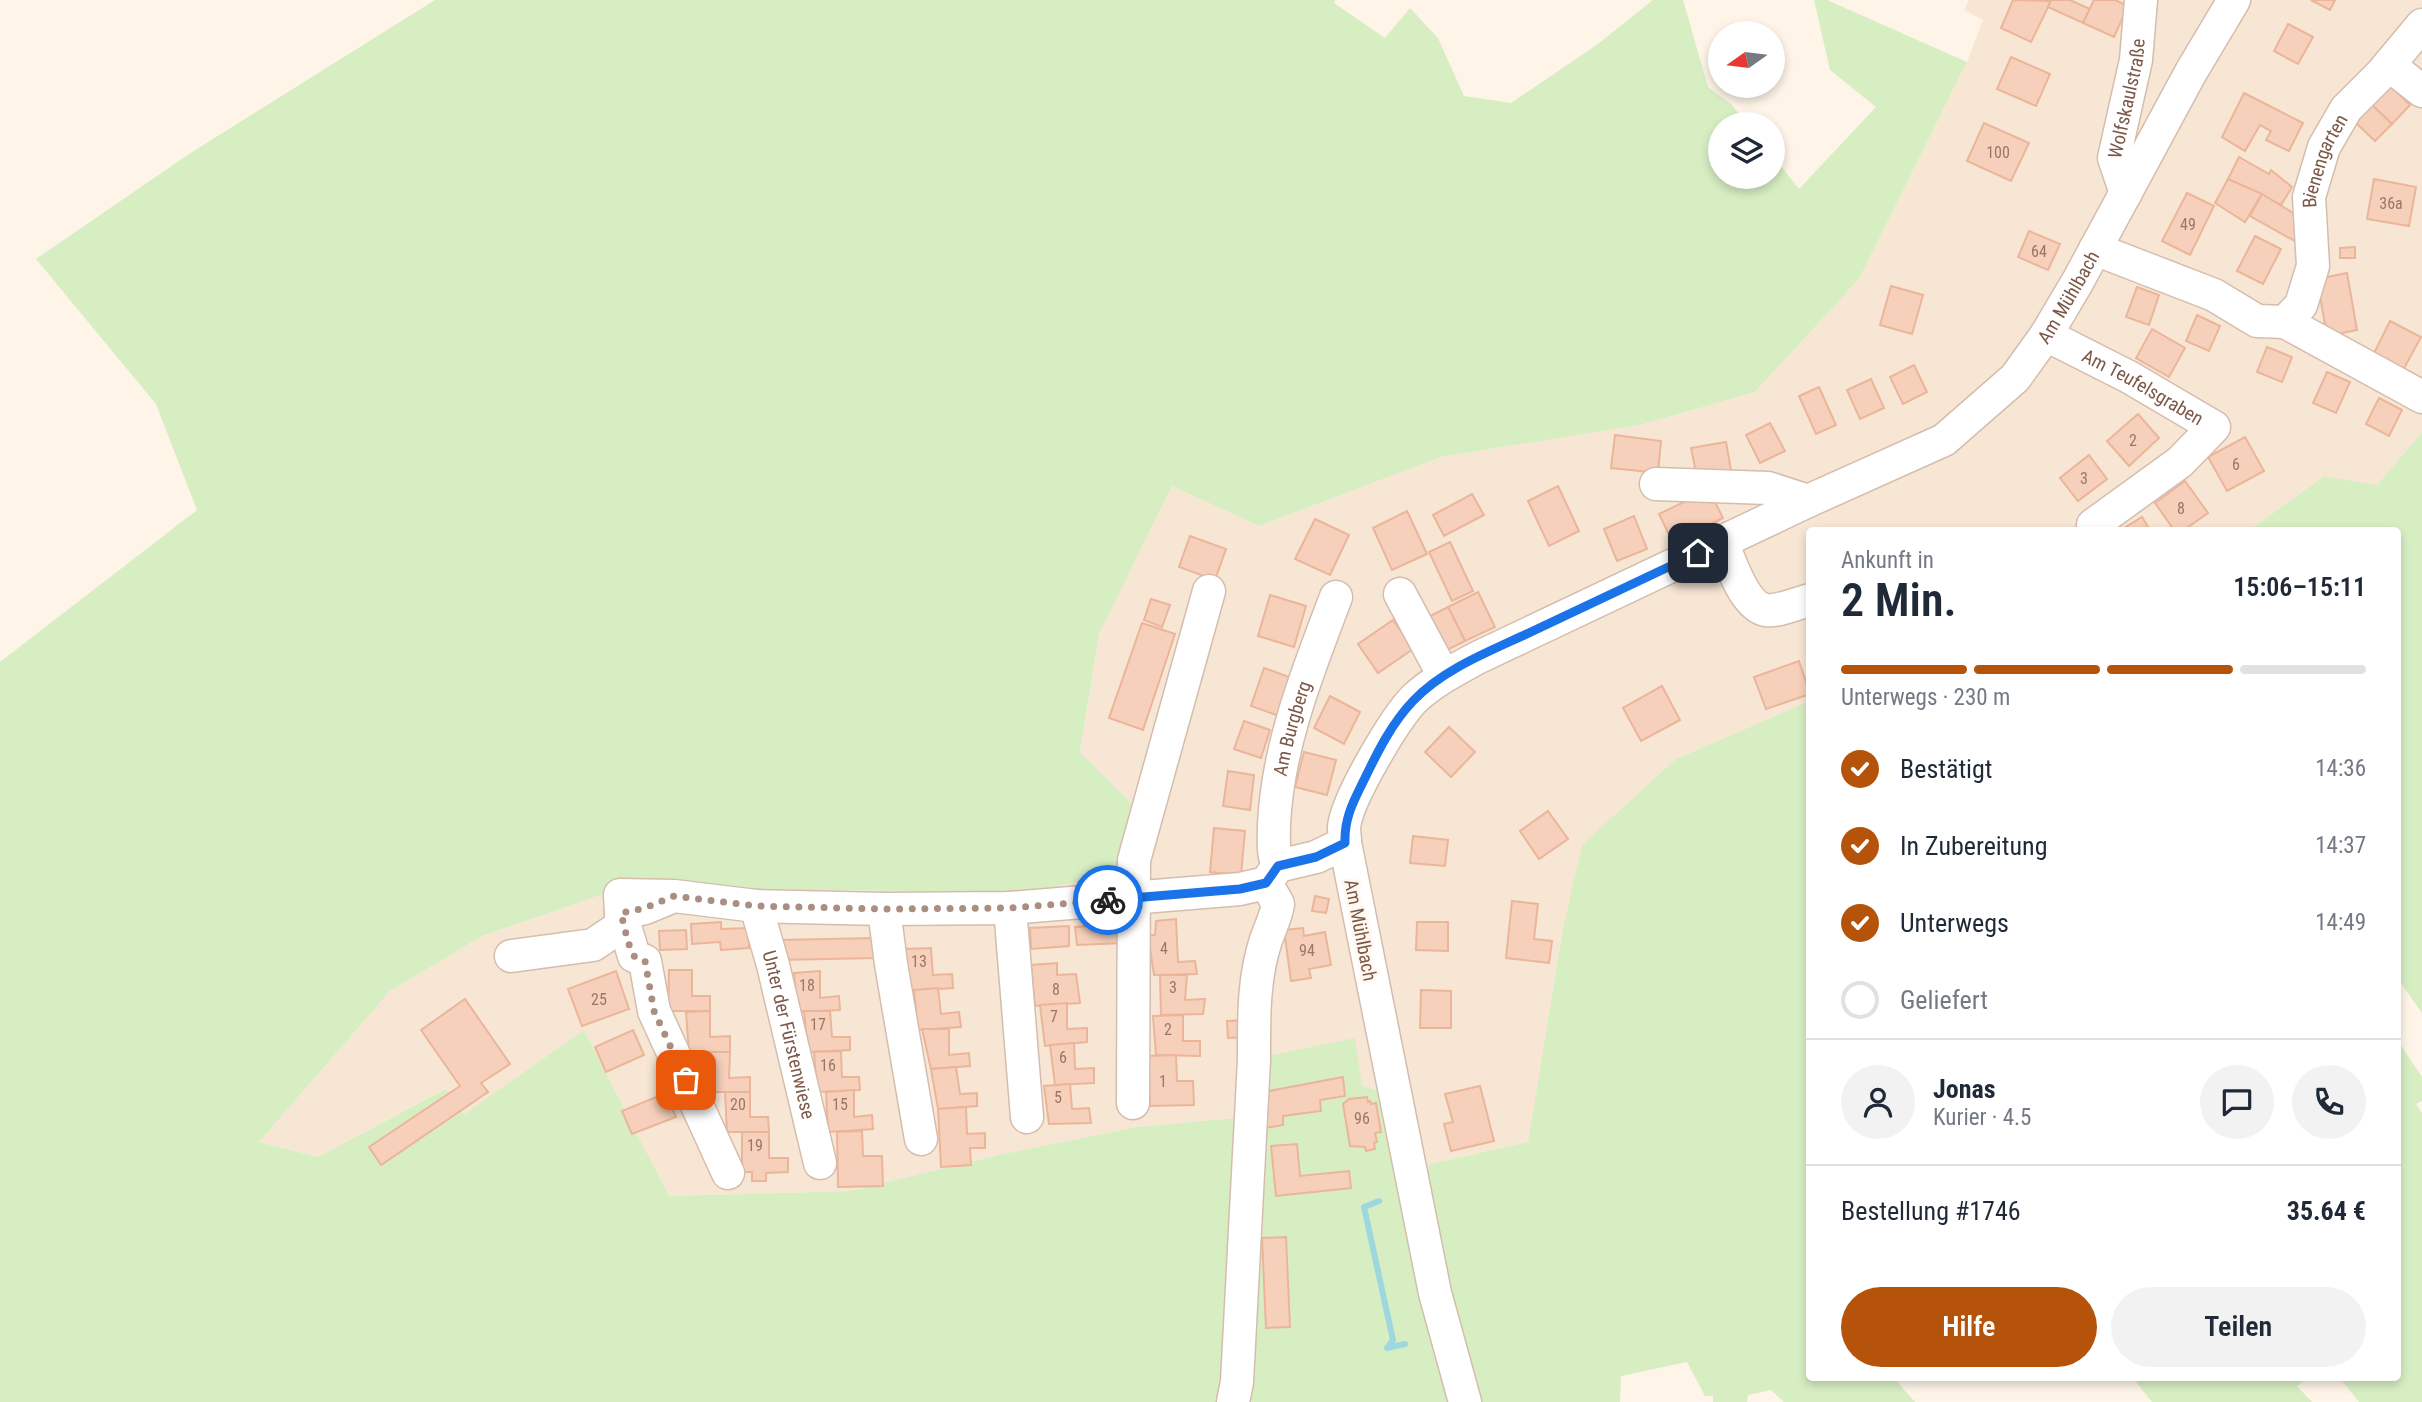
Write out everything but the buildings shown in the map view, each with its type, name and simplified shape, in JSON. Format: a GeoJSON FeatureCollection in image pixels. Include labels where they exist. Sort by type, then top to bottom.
{"type":"FeatureCollection","features":[{"type":"Feature","properties":{"kind":"street","name":"Wolfskaulstraße"},"geometry":{"type":"LineString","coordinates":[[2126,193],[2114,158],[2136,60],[2141,0]]}},
{"type":"Feature","properties":{"kind":"street","name":"Am Mühlbach"},"geometry":{"type":"LineString","coordinates":[[1465,1402],[1435,1293],[1345,843],[1344,826],[1350,808],[1394,724],[1414,699],[1444,676],[1477,658],[1808,500],[1944,440],[2015,378],[2046,335],[2191,72],[2234,0]]}},
{"type":"Feature","properties":{"kind":"street","name":"Bienengarten"},"geometry":{"type":"LineString","coordinates":[[2285,322],[2301,305],[2313,266],[2309,197],[2324,147],[2346,108],[2389,65],[2422,25]]}},
{"type":"Feature","properties":{"kind":"street"},"geometry":{"type":"LineString","coordinates":[[2389,65],[2422,91]]}},
{"type":"Feature","properties":{"kind":"street"},"geometry":{"type":"LineString","coordinates":[[2095,249],[2214,295],[2257,321],[2285,322],[2422,397]]}},
{"type":"Feature","properties":{"kind":"street","name":"Am Teufelsgraben"},"geometry":{"type":"LineString","coordinates":[[2046,335],[2129,377],[2214,427],[2180,462],[2093,525]]}},
{"type":"Feature","properties":{"kind":"street"},"geometry":{"type":"LineString","coordinates":[[1656,484],[1769,488],[1808,500]]}},
{"type":"Feature","properties":{"kind":"street"},"geometry":{"type":"LineString","coordinates":[[1722,541],[1737,579],[1760,608],[1768,611],[1806,601]]}},
{"type":"Feature","properties":{"kind":"street"},"geometry":{"type":"LineString","coordinates":[[1133,1103],[1134,898],[1137,848],[1209,590]]}},
{"type":"Feature","properties":{"kind":"street"},"geometry":{"type":"LineString","coordinates":[[1400,594],[1444,676]]}},
{"type":"Feature","properties":{"kind":"street","name":"Am Burgberg"},"geometry":{"type":"LineString","coordinates":[[1233,1402],[1237,1382],[1254,1060],[1254,1011],[1266,940],[1279,904],[1272,875],[1275,807],[1282,758],[1306,676],[1336,597]]}},
{"type":"Feature","properties":{"kind":"street"},"geometry":{"type":"LineString","coordinates":[[729,1173],[654,1011],[645,961],[634,956],[623,918],[620,895],[674,896],[756,906],[1010,908],[1240,889],[1345,843]]}},
{"type":"Feature","properties":{"kind":"street","name":"Unter der Fürstenwiese"},"geometry":{"type":"LineString","coordinates":[[756,906],[773,965],[820,1163]]}},
{"type":"Feature","properties":{"kind":"street"},"geometry":{"type":"LineString","coordinates":[[1010,908],[1027,1117]]}},
{"type":"Feature","properties":{"kind":"street"},"geometry":{"type":"LineString","coordinates":[[884,909],[921,1139]]}},
{"type":"Feature","properties":{"kind":"street"},"geometry":{"type":"LineString","coordinates":[[511,956],[593,945],[623,918]]}},
{"type":"Feature","properties":{"kind":"shaded area"},"geometry":{"type":"Polygon","coordinates":[[[1969,0],[2422,0],[2422,432],[2377,485],[2324,476],[2254,527],[1806,527],[1806,702],[1676,759],[1562,934],[1528,1142],[1422,1166],[1383,1092],[1361,1086],[1355,1039],[1257,1116],[1137,1127],[998,1155],[850,1191],[669,1196],[584,1030],[464,1114],[444,1089],[318,1157],[259,1142],[390,991],[482,936],[621,888],[1026,892],[1136,808],[1080,753],[1099,634],[1172,486],[1259,526],[1441,457],[1640,425],[1755,392],[1859,279],[1967,62],[1983,20],[1964,10],[1969,0]]]}},
{"type":"Feature","properties":{"kind":"green space"},"geometry":{"type":"Polygon","coordinates":[[[435,0],[1335,0],[1334,3],[1385,38],[1410,8],[1438,38],[1464,96],[1511,103],[1598,44],[1653,0],[1683,0],[1708,87],[1708,98],[1723,98],[1738,112],[1708,112],[1708,189],[1785,189],[1785,171],[1799,189],[1876,107],[1830,70],[1814,0],[1827,0],[1967,62],[1859,279],[1755,392],[1640,425],[1441,457],[1259,526],[1172,486],[1099,634],[1080,752],[1136,808],[1113,875],[1026,892],[621,888],[482,936],[390,991],[259,1142],[318,1157],[445,1089],[464,1114],[584,1030],[669,1196],[850,1191],[998,1155],[1137,1127],[1257,1116],[1263,1057],[1355,1038],[1362,1086],[1383,1092],[1453,1402],[0,1402],[0,662],[197,510],[156,404],[36,259],[189,154],[435,0]]]}},
{"type":"Feature","properties":{"kind":"green space"},"geometry":{"type":"Polygon","coordinates":[[[2422,432],[2422,1013],[2401,983],[2401,527],[2254,527],[2324,476],[2377,485],[2422,432]]]}},
{"type":"Feature","properties":{"kind":"green space"},"geometry":{"type":"Polygon","coordinates":[[[1806,702],[1806,1381],[1897,1381],[1915,1402],[1784,1402],[1771,1390],[1748,1395],[1747,1402],[1713,1402],[1713,1396],[1705,1396],[1687,1362],[1621,1376],[1620,1402],[1476,1402],[1422,1166],[1528,1142],[1562,934],[1582,845],[1676,759],[1806,702]]]}},
{"type":"Feature","properties":{"kind":"green space"},"geometry":{"type":"Polygon","coordinates":[[[2401,1046],[2422,1077],[2422,1101],[2416,1104],[2422,1113],[2422,1402],[2359,1402],[2342,1381],[2401,1381],[2401,1046]]]}},
{"type":"Feature","properties":{"kind":"green space"},"geometry":{"type":"Polygon","coordinates":[[[2135,1381],[2303,1381],[2297,1386],[2312,1402],[2152,1402],[2135,1381]]]}},
{"type":"Feature","properties":{"kind":"waterway"},"geometry":{"type":"LineString","coordinates":[[1379,1201],[1364,1207],[1393,1340],[1387,1348],[1405,1344]]}},
{"type":"Feature","properties":{"kind":"way so far"},"geometry":{"type":"LineString","coordinates":[[686,1080],[654,1011],[645,961],[634,956],[621,913],[645,908],[674,896],[756,906],[884,909],[1010,908],[1108,900]]}},
{"type":"Feature","properties":{"kind":"route"},"geometry":{"type":"LineString","coordinates":[[1108,900],[1240,889],[1266,883],[1278,866],[1316,857],[1345,843],[1344,826],[1350,808],[1374,758],[1394,724],[1414,699],[1444,676],[1477,658],[1698,553]]}}]}
